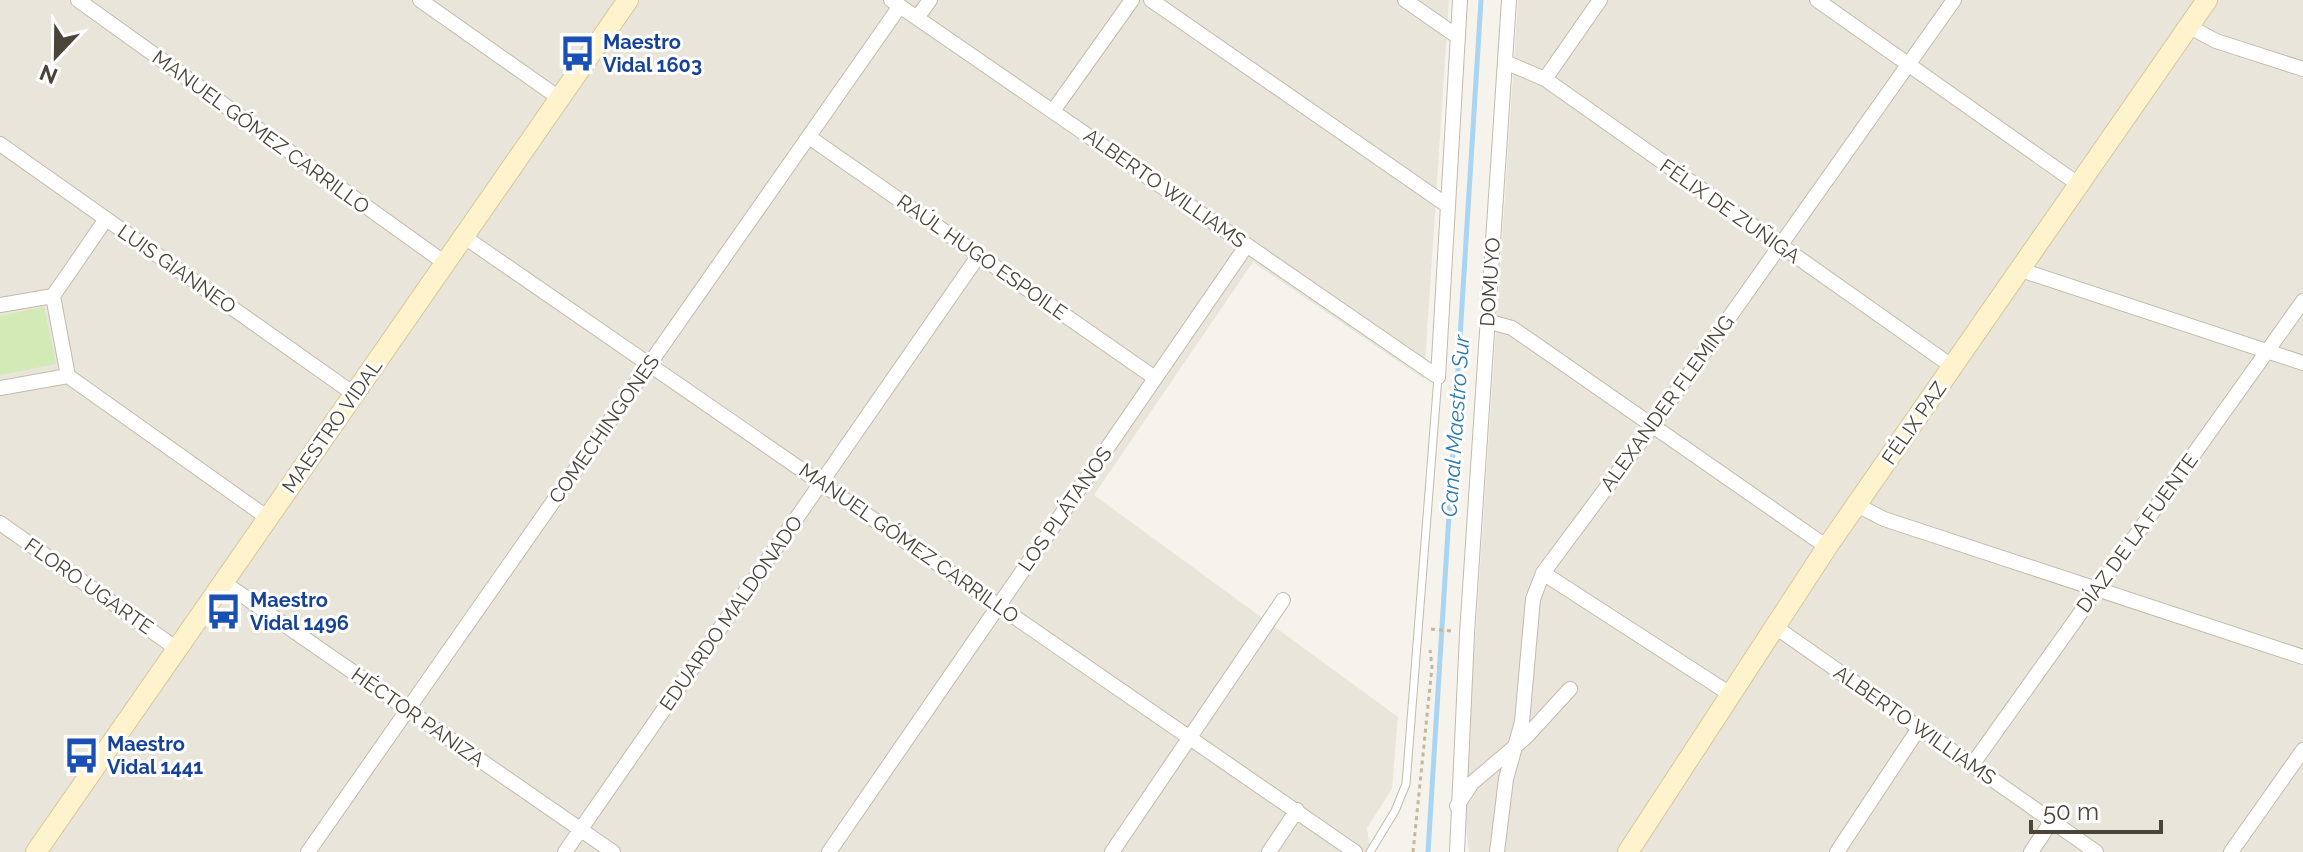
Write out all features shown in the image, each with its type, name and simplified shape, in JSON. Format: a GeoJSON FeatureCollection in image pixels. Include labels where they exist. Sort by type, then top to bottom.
{"type":"FeatureCollection","features":[{"type":"Feature","properties":{"kind":"main road","name":"MAESTRO VIDAL"},"geometry":{"type":"LineString","coordinates":[[36,852],[628,0]]}},
{"type":"Feature","properties":{"kind":"main road","name":"FÉLIX PAZ"},"geometry":{"type":"LineString","coordinates":[[1628,852],[1827,547],[2188,26],[2199,3]]}},
{"type":"Feature","properties":{"kind":"street","name":"MANUEL GÓMEZ CARRILLO"},"geometry":{"type":"LineString","coordinates":[[78,0],[445,263]]}},
{"type":"Feature","properties":{"kind":"street"},"geometry":{"type":"LineString","coordinates":[[420,0],[559,98]]}},
{"type":"Feature","properties":{"kind":"street"},"geometry":{"type":"LineString","coordinates":[[917,18],[930,0]]}},
{"type":"Feature","properties":{"kind":"street"},"geometry":{"type":"LineString","coordinates":[[1053,111],[1132,0]]}},
{"type":"Feature","properties":{"kind":"street"},"geometry":{"type":"LineString","coordinates":[[1151,0],[1448,206]]}},
{"type":"Feature","properties":{"kind":"street"},"geometry":{"type":"LineString","coordinates":[[1405,0],[1458,37]]}},
{"type":"Feature","properties":{"kind":"street"},"geometry":{"type":"LineString","coordinates":[[1438,377],[1460,0]]}},
{"type":"Feature","properties":{"kind":"street","name":"DOMUYO"},"geometry":{"type":"LineString","coordinates":[[1457,852],[1457,807],[1509,0]]}},
{"type":"Feature","properties":{"kind":"street"},"geometry":{"type":"LineString","coordinates":[[1545,79],[1600,0]]}},
{"type":"Feature","properties":{"kind":"street"},"geometry":{"type":"LineString","coordinates":[[1817,0],[2078,184]]}},
{"type":"Feature","properties":{"kind":"street","name":"ALEXANDER FLEMING"},"geometry":{"type":"LineString","coordinates":[[1497,852],[1506,779],[1522,722],[1533,599],[1543,573],[1780,248],[1954,0]]}},
{"type":"Feature","properties":{"kind":"street","name":"ALBERTO WILLIAMS"},"geometry":{"type":"LineString","coordinates":[[896,3],[1438,377]]}},
{"type":"Feature","properties":{"kind":"street","name":"COMECHINGONES"},"geometry":{"type":"LineString","coordinates":[[308,852],[809,137],[896,3]]}},
{"type":"Feature","properties":{"kind":"street"},"geometry":{"type":"LineString","coordinates":[[2188,26],[2216,41],[2303,69]]}},
{"type":"Feature","properties":{"kind":"street","name":"FÉLIX DE ZUÑIGA"},"geometry":{"type":"LineString","coordinates":[[1505,62],[1545,79],[1780,248],[1953,367]]}},
{"type":"Feature","properties":{"kind":"street","name":"RAÚL HUGO ESPOILE"},"geometry":{"type":"LineString","coordinates":[[809,137],[1155,378]]}},
{"type":"Feature","properties":{"kind":"street","name":"LUIS GIANNEO"},"geometry":{"type":"LineString","coordinates":[[0,144],[354,394]]}},
{"type":"Feature","properties":{"kind":"street"},"geometry":{"type":"LineString","coordinates":[[106,219],[53,296],[68,376],[268,518]]}},
{"type":"Feature","properties":{"kind":"street","name":"MANUEL GÓMEZ CARRILLO"},"geometry":{"type":"LineString","coordinates":[[463,236],[1355,852]]}},
{"type":"Feature","properties":{"kind":"street","name":"LOS PLÁTANOS"},"geometry":{"type":"LineString","coordinates":[[829,852],[1247,245]]}},
{"type":"Feature","properties":{"kind":"street","name":"EDUARDO MALDONADO"},"geometry":{"type":"LineString","coordinates":[[565,852],[979,255]]}},
{"type":"Feature","properties":{"kind":"street"},"geometry":{"type":"LineString","coordinates":[[2021,270],[2303,363]]}},
{"type":"Feature","properties":{"kind":"street"},"geometry":{"type":"LineString","coordinates":[[0,305],[53,296]]}},
{"type":"Feature","properties":{"kind":"street","name":"DÍAZ DE LA FUENTE"},"geometry":{"type":"LineString","coordinates":[[1972,765],[2303,301]]}},
{"type":"Feature","properties":{"kind":"street"},"geometry":{"type":"LineString","coordinates":[[1487,321],[1512,328],[1827,547]]}},
{"type":"Feature","properties":{"kind":"street"},"geometry":{"type":"LineString","coordinates":[[0,388],[68,376]]}},
{"type":"Feature","properties":{"kind":"street"},"geometry":{"type":"LineString","coordinates":[[1857,505],[1884,519],[2303,657]]}},
{"type":"Feature","properties":{"kind":"street","name":"FLORO UGARTE"},"geometry":{"type":"LineString","coordinates":[[0,523],[177,649]]}},
{"type":"Feature","properties":{"kind":"street"},"geometry":{"type":"LineString","coordinates":[[1543,573],[1730,694]]}},
{"type":"Feature","properties":{"kind":"street","name":"HÉCTOR PANIZA"},"geometry":{"type":"LineString","coordinates":[[223,582],[613,852]]}},
{"type":"Feature","properties":{"kind":"street"},"geometry":{"type":"LineString","coordinates":[[1112,852],[1283,600]]}},
{"type":"Feature","properties":{"kind":"street","name":"ALBERTO WILLIAMS"},"geometry":{"type":"LineString","coordinates":[[1774,626],[2096,852]]}},
{"type":"Feature","properties":{"kind":"street"},"geometry":{"type":"LineString","coordinates":[[1457,807],[1472,783],[1516,746],[1570,689]]}},
{"type":"Feature","properties":{"kind":"street"},"geometry":{"type":"LineString","coordinates":[[1837,852],[1919,728]]}},
{"type":"Feature","properties":{"kind":"street"},"geometry":{"type":"LineString","coordinates":[[2231,852],[2303,750]]}},
{"type":"Feature","properties":{"kind":"street"},"geometry":{"type":"LineString","coordinates":[[1269,852],[1297,810]]}},
{"type":"Feature","properties":{"kind":"street"},"geometry":{"type":"LineString","coordinates":[[2031,852],[2051,822]]}},
{"type":"Feature","properties":{"kind":"lane"},"geometry":{"type":"LineString","coordinates":[[1370,852],[1406,784],[1438,377]]}},
{"type":"Feature","properties":{"kind":"path"},"geometry":{"type":"LineString","coordinates":[[1434,629],[1451,631]]}},
{"type":"Feature","properties":{"kind":"shaded area"},"geometry":{"type":"Polygon","coordinates":[[[0,0],[1449,0],[1424,379],[1253,262],[1094,495],[1398,717],[1392,789],[1367,828],[1371,852],[0,852],[0,0]]]}},
{"type":"Feature","properties":{"kind":"shaded area"},"geometry":{"type":"Polygon","coordinates":[[[1518,0],[2303,0],[2303,852],[1469,852],[1458,764],[1475,643],[1518,0]]]}},
{"type":"Feature","properties":{"kind":"green space"},"geometry":{"type":"Polygon","coordinates":[[[44,307],[56,364],[0,375],[0,316],[44,307]]]}},
{"type":"Feature","properties":{"kind":"waterway","name":"Canal Maestro Sur"},"geometry":{"type":"LineString","coordinates":[[1428,852],[1481,0]]}},
{"type":"Feature","properties":{"kind":"place","name":"Maestro Vidal 1603"},"geometry":{"type":"Point","coordinates":[577,54]}},
{"type":"Feature","properties":{"kind":"place","name":"Maestro Vidal 1496"},"geometry":{"type":"Point","coordinates":[224,611]}},
{"type":"Feature","properties":{"kind":"place","name":"Maestro Vidal 1441"},"geometry":{"type":"Point","coordinates":[81,756]}}]}
